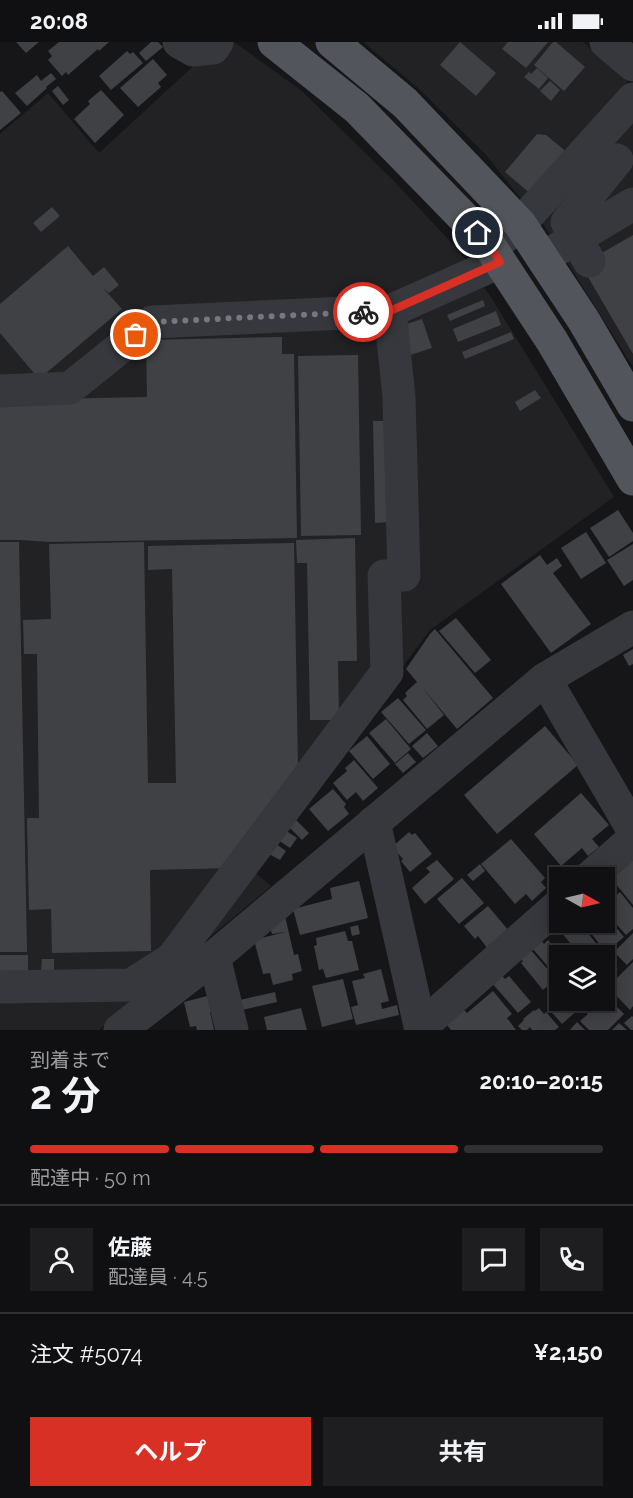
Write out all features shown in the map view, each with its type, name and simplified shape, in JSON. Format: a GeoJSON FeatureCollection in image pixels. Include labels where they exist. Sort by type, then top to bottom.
{"type":"FeatureCollection","features":[{"type":"Feature","properties":{"kind":"main road"},"geometry":{"type":"LineString","coordinates":[[274,42],[357,108],[496,255],[552,342],[633,479]]}},
{"type":"Feature","properties":{"kind":"main road"},"geometry":{"type":"LineString","coordinates":[[332,42],[405,103],[520,224],[584,321],[633,405]]}},
{"type":"Feature","properties":{"kind":"street"},"geometry":{"type":"LineString","coordinates":[[179,42],[193,50],[213,48],[217,42]]}},
{"type":"Feature","properties":{"kind":"street"},"geometry":{"type":"LineString","coordinates":[[606,42],[633,65]]}},
{"type":"Feature","properties":{"kind":"street"},"geometry":{"type":"LineString","coordinates":[[0,391],[70,387],[152,322],[390,311],[496,255],[520,224],[633,99]]}},
{"type":"Feature","properties":{"kind":"street"},"geometry":{"type":"LineString","coordinates":[[589,261],[567,222],[625,155]]}},
{"type":"Feature","properties":{"kind":"street"},"geometry":{"type":"LineString","coordinates":[[543,258],[633,204]]}},
{"type":"Feature","properties":{"kind":"street"},"geometry":{"type":"LineString","coordinates":[[0,987],[131,985],[172,959],[387,672],[384,576],[404,575],[399,397],[390,311]]}},
{"type":"Feature","properties":{"kind":"street"},"geometry":{"type":"LineString","coordinates":[[120,1030],[214,957],[545,679],[633,627]]}},
{"type":"Feature","properties":{"kind":"street"},"geometry":{"type":"LineString","coordinates":[[545,679],[633,830]]}},
{"type":"Feature","properties":{"kind":"street"},"geometry":{"type":"LineString","coordinates":[[374,822],[421,1028],[549,914]]}},
{"type":"Feature","properties":{"kind":"street"},"geometry":{"type":"LineString","coordinates":[[601,867],[633,839]]}},
{"type":"Feature","properties":{"kind":"street"},"geometry":{"type":"LineString","coordinates":[[214,957],[232,1030]]}},
{"type":"Feature","properties":{"kind":"shaded area"},"geometry":{"type":"Polygon","coordinates":[[[229,42],[234,42],[302,91],[393,180],[460,252],[491,297],[614,497],[430,630],[251,869],[271,886],[99,1030],[0,1030],[0,134],[48,93],[99,153],[202,58],[229,42]]]}},
{"type":"Feature","properties":{"kind":"shaded area"},"geometry":{"type":"Polygon","coordinates":[[[363,42],[583,42],[627,81],[626,93],[526,205],[487,156],[418,88],[363,42]]]}},
{"type":"Feature","properties":{"kind":"shaded area"},"geometry":{"type":"Polygon","coordinates":[[[633,117],[633,367],[542,222],[633,117]]]}},
{"type":"Feature","properties":{"kind":"building"},"geometry":{"type":"Polygon","coordinates":[[[16,42],[39,42],[26,53],[16,42]]]}},
{"type":"Feature","properties":{"kind":"building"},"geometry":{"type":"Polygon","coordinates":[[[59,42],[109,42],[68,75],[66,72],[62,76],[48,60],[52,56],[48,51],[59,42]]]}},
{"type":"Feature","properties":{"kind":"building"},"geometry":{"type":"Polygon","coordinates":[[[151,42],[158,42],[163,47],[146,61],[139,53],[151,42]]]}},
{"type":"Feature","properties":{"kind":"building"},"geometry":{"type":"Polygon","coordinates":[[[460,42],[496,73],[476,96],[440,65],[460,42]]]}},
{"type":"Feature","properties":{"kind":"building"},"geometry":{"type":"Polygon","coordinates":[[[508,42],[548,42],[526,68],[502,49],[508,42]]]}},
{"type":"Feature","properties":{"kind":"building"},"geometry":{"type":"Polygon","coordinates":[[[553,42],[556,42],[585,67],[564,91],[534,65],[553,42]]]}},
{"type":"Feature","properties":{"kind":"building"},"geometry":{"type":"Polygon","coordinates":[[[127,51],[130,54],[133,52],[143,63],[111,90],[99,76],[127,51]]]}},
{"type":"Feature","properties":{"kind":"building"},"geometry":{"type":"Polygon","coordinates":[[[153,59],[167,75],[158,83],[161,87],[138,107],[120,88],[153,59]]]}},
{"type":"Feature","properties":{"kind":"building"},"geometry":{"type":"Polygon","coordinates":[[[537,68],[548,78],[539,89],[524,77],[537,68]]]}},
{"type":"Feature","properties":{"kind":"building"},"geometry":{"type":"Polygon","coordinates":[[[51,73],[56,79],[27,106],[15,93],[37,75],[41,81],[51,73]]]}},
{"type":"Feature","properties":{"kind":"building"},"geometry":{"type":"Polygon","coordinates":[[[550,81],[560,90],[551,101],[540,91],[550,81]]]}},
{"type":"Feature","properties":{"kind":"building"},"geometry":{"type":"Polygon","coordinates":[[[58,86],[69,100],[63,105],[52,91],[58,86]]]}},
{"type":"Feature","properties":{"kind":"building"},"geometry":{"type":"Polygon","coordinates":[[[101,90],[124,115],[95,143],[74,119],[90,104],[88,101],[101,90]]]}},
{"type":"Feature","properties":{"kind":"building"},"geometry":{"type":"Polygon","coordinates":[[[2,91],[21,113],[0,130],[0,92],[2,91]]]}},
{"type":"Feature","properties":{"kind":"building"},"geometry":{"type":"Polygon","coordinates":[[[537,134],[546,135],[568,153],[532,195],[505,172],[537,134]]]}},
{"type":"Feature","properties":{"kind":"building"},"geometry":{"type":"Polygon","coordinates":[[[52,207],[60,216],[41,232],[33,223],[52,207]]]}},
{"type":"Feature","properties":{"kind":"building"},"geometry":{"type":"Polygon","coordinates":[[[633,235],[633,354],[581,265],[633,235]]]}},
{"type":"Feature","properties":{"kind":"building"},"geometry":{"type":"Polygon","coordinates":[[[68,246],[93,276],[104,267],[119,285],[109,293],[102,287],[122,309],[39,379],[0,333],[0,304],[68,246]]]}},
{"type":"Feature","properties":{"kind":"building"},"geometry":{"type":"Polygon","coordinates":[[[483,300],[485,306],[450,321],[447,315],[483,300]]]}},
{"type":"Feature","properties":{"kind":"building"},"geometry":{"type":"Polygon","coordinates":[[[496,311],[501,325],[458,342],[453,329],[496,311]]]}},
{"type":"Feature","properties":{"kind":"building"},"geometry":{"type":"Polygon","coordinates":[[[422,319],[432,348],[401,358],[401,326],[422,319]]]}},
{"type":"Feature","properties":{"kind":"building"},"geometry":{"type":"Polygon","coordinates":[[[511,332],[514,339],[465,359],[462,352],[511,332]]]}},
{"type":"Feature","properties":{"kind":"building"},"geometry":{"type":"Polygon","coordinates":[[[282,337],[282,354],[294,354],[297,538],[49,542],[0,540],[0,400],[147,397],[146,340],[282,337]]]}},
{"type":"Feature","properties":{"kind":"building"},"geometry":{"type":"Polygon","coordinates":[[[358,355],[361,535],[301,536],[298,356],[358,355]]]}},
{"type":"Feature","properties":{"kind":"building"},"geometry":{"type":"Polygon","coordinates":[[[535,390],[541,398],[520,411],[515,402],[535,390]]]}},
{"type":"Feature","properties":{"kind":"building"},"geometry":{"type":"Polygon","coordinates":[[[373,421],[389,421],[390,522],[375,523],[373,421]]]}},
{"type":"Feature","properties":{"kind":"building"},"geometry":{"type":"Polygon","coordinates":[[[618,510],[633,533],[633,541],[609,557],[590,528],[618,510]]]}},
{"type":"Feature","properties":{"kind":"building"},"geometry":{"type":"Polygon","coordinates":[[[586,532],[606,563],[581,579],[561,548],[586,532]]]}},
{"type":"Feature","properties":{"kind":"building"},"geometry":{"type":"Polygon","coordinates":[[[355,538],[357,661],[338,661],[339,720],[310,720],[307,563],[297,563],[296,540],[355,538]]]}},
{"type":"Feature","properties":{"kind":"building"},"geometry":{"type":"Polygon","coordinates":[[[0,542],[19,542],[27,952],[0,952],[0,542]]]}},
{"type":"Feature","properties":{"kind":"building"},"geometry":{"type":"Polygon","coordinates":[[[144,542],[148,783],[176,783],[172,569],[148,570],[148,546],[294,543],[298,768],[233,868],[150,870],[151,951],[52,953],[51,909],[29,910],[27,818],[39,818],[37,654],[24,654],[23,620],[51,619],[49,544],[144,542]]]}},
{"type":"Feature","properties":{"kind":"building"},"geometry":{"type":"Polygon","coordinates":[[[633,544],[633,580],[624,586],[607,560],[633,544]]]}},
{"type":"Feature","properties":{"kind":"building"},"geometry":{"type":"Polygon","coordinates":[[[540,555],[547,565],[557,558],[562,566],[553,573],[591,624],[551,653],[501,584],[540,555]]]}},
{"type":"Feature","properties":{"kind":"building"},"geometry":{"type":"Polygon","coordinates":[[[456,618],[491,660],[475,673],[439,631],[456,618]]]}},
{"type":"Feature","properties":{"kind":"building"},"geometry":{"type":"Polygon","coordinates":[[[435,629],[493,698],[457,729],[422,687],[444,715],[427,729],[403,700],[407,696],[405,693],[417,682],[406,669],[435,629]]]}},
{"type":"Feature","properties":{"kind":"building"},"geometry":{"type":"Polygon","coordinates":[[[633,649],[633,664],[629,666],[623,655],[633,649]]]}},
{"type":"Feature","properties":{"kind":"building"},"geometry":{"type":"Polygon","coordinates":[[[398,698],[426,730],[409,744],[381,712],[398,698]]]}},
{"type":"Feature","properties":{"kind":"building"},"geometry":{"type":"Polygon","coordinates":[[[386,719],[411,749],[395,763],[369,733],[386,719]]]}},
{"type":"Feature","properties":{"kind":"building"},"geometry":{"type":"Polygon","coordinates":[[[545,726],[578,765],[497,834],[464,795],[545,726]]]}},
{"type":"Feature","properties":{"kind":"building"},"geometry":{"type":"Polygon","coordinates":[[[427,733],[438,746],[423,758],[412,746],[427,733]]]}},
{"type":"Feature","properties":{"kind":"building"},"geometry":{"type":"Polygon","coordinates":[[[367,736],[390,764],[373,779],[349,751],[367,736]]]}},
{"type":"Feature","properties":{"kind":"building"},"geometry":{"type":"Polygon","coordinates":[[[408,753],[416,762],[403,773],[395,764],[408,753]]]}},
{"type":"Feature","properties":{"kind":"building"},"geometry":{"type":"Polygon","coordinates":[[[354,760],[378,788],[363,801],[356,792],[347,800],[333,783],[347,771],[345,768],[354,760]]]}},
{"type":"Feature","properties":{"kind":"building"},"geometry":{"type":"Polygon","coordinates":[[[333,789],[346,804],[344,807],[349,814],[328,831],[309,809],[333,789]]]}},
{"type":"Feature","properties":{"kind":"building"},"geometry":{"type":"Polygon","coordinates":[[[581,793],[609,825],[592,839],[599,847],[588,856],[582,848],[561,866],[534,834],[581,793]]]}},
{"type":"Feature","properties":{"kind":"building"},"geometry":{"type":"Polygon","coordinates":[[[293,817],[309,833],[302,840],[286,824],[293,817]]]}},
{"type":"Feature","properties":{"kind":"building"},"geometry":{"type":"Polygon","coordinates":[[[285,830],[297,838],[290,848],[278,840],[285,830]]]}},
{"type":"Feature","properties":{"kind":"building"},"geometry":{"type":"Polygon","coordinates":[[[409,832],[412,835],[415,833],[432,854],[410,872],[401,861],[403,859],[392,847],[409,832]]]}},
{"type":"Feature","properties":{"kind":"building"},"geometry":{"type":"Polygon","coordinates":[[[511,839],[545,878],[541,882],[546,888],[532,901],[526,894],[515,904],[481,864],[511,839]]]}},
{"type":"Feature","properties":{"kind":"building"},"geometry":{"type":"Polygon","coordinates":[[[276,844],[286,851],[280,860],[269,854],[276,844]]]}},
{"type":"Feature","properties":{"kind":"building"},"geometry":{"type":"Polygon","coordinates":[[[631,859],[633,861],[633,905],[615,883],[615,873],[631,859]]]}},
{"type":"Feature","properties":{"kind":"building"},"geometry":{"type":"Polygon","coordinates":[[[437,860],[454,879],[425,904],[412,888],[430,872],[426,868],[437,860]]]}},
{"type":"Feature","properties":{"kind":"building"},"geometry":{"type":"Polygon","coordinates":[[[480,864],[485,871],[473,881],[467,875],[480,864]]]}},
{"type":"Feature","properties":{"kind":"building"},"geometry":{"type":"Polygon","coordinates":[[[462,878],[484,903],[459,924],[437,899],[462,878]]]}},
{"type":"Feature","properties":{"kind":"building"},"geometry":{"type":"Polygon","coordinates":[[[359,881],[368,918],[300,935],[293,909],[332,899],[330,888],[359,881]]]}},
{"type":"Feature","properties":{"kind":"building"},"geometry":{"type":"Polygon","coordinates":[[[620,892],[633,908],[633,929],[626,935],[615,922],[615,896],[620,892]]]}},
{"type":"Feature","properties":{"kind":"building"},"geometry":{"type":"Polygon","coordinates":[[[488,906],[509,931],[488,949],[478,936],[475,939],[464,926],[488,906]]]}},
{"type":"Feature","properties":{"kind":"building"},"geometry":{"type":"Polygon","coordinates":[[[285,916],[294,955],[298,954],[302,971],[292,974],[293,980],[273,985],[270,973],[263,974],[254,940],[285,932],[272,934],[270,928],[285,916]]]}},
{"type":"Feature","properties":{"kind":"building"},"geometry":{"type":"Polygon","coordinates":[[[358,925],[360,934],[352,936],[350,927],[358,925]]]}},
{"type":"Feature","properties":{"kind":"building"},"geometry":{"type":"Polygon","coordinates":[[[615,926],[624,937],[614,945],[600,945],[591,933],[615,933],[615,926]]]}},
{"type":"Feature","properties":{"kind":"building"},"geometry":{"type":"Polygon","coordinates":[[[345,931],[348,941],[352,941],[359,970],[326,978],[323,969],[319,970],[314,946],[317,945],[316,938],[345,931]]]}},
{"type":"Feature","properties":{"kind":"building"},"geometry":{"type":"Polygon","coordinates":[[[562,933],[588,933],[597,945],[572,945],[562,933]]]}},
{"type":"Feature","properties":{"kind":"building"},"geometry":{"type":"Polygon","coordinates":[[[633,933],[633,959],[627,965],[615,951],[633,933]]]}},
{"type":"Feature","properties":{"kind":"building"},"geometry":{"type":"Polygon","coordinates":[[[541,940],[544,944],[548,940],[552,945],[549,945],[549,968],[532,948],[541,940]]]}},
{"type":"Feature","properties":{"kind":"building"},"geometry":{"type":"Polygon","coordinates":[[[529,948],[549,971],[549,985],[543,990],[521,963],[523,961],[519,957],[529,948]]]}},
{"type":"Feature","properties":{"kind":"building"},"geometry":{"type":"Polygon","coordinates":[[[0,955],[28,955],[28,972],[0,972],[0,955]]]}},
{"type":"Feature","properties":{"kind":"building"},"geometry":{"type":"Polygon","coordinates":[[[42,959],[54,959],[54,972],[41,972],[42,959]]]}},
{"type":"Feature","properties":{"kind":"building"},"geometry":{"type":"Polygon","coordinates":[[[633,962],[633,1006],[630,1010],[615,994],[615,980],[633,962]]]}},
{"type":"Feature","properties":{"kind":"building"},"geometry":{"type":"Polygon","coordinates":[[[381,969],[389,1001],[381,1003],[382,1009],[397,1005],[399,1015],[356,1025],[351,1007],[358,1005],[352,981],[365,978],[363,974],[381,969]]]}},
{"type":"Feature","properties":{"kind":"building"},"geometry":{"type":"Polygon","coordinates":[[[501,974],[505,979],[509,976],[531,1002],[518,1013],[491,982],[501,974]]]}},
{"type":"Feature","properties":{"kind":"building"},"geometry":{"type":"Polygon","coordinates":[[[343,979],[353,1019],[322,1027],[312,986],[343,979]]]}},
{"type":"Feature","properties":{"kind":"building"},"geometry":{"type":"Polygon","coordinates":[[[493,991],[512,1014],[507,1018],[516,1030],[451,1030],[447,1025],[464,1010],[467,1013],[493,991]]]}},
{"type":"Feature","properties":{"kind":"building"},"geometry":{"type":"Polygon","coordinates":[[[275,992],[277,1002],[242,1010],[240,1000],[275,992]]]}},
{"type":"Feature","properties":{"kind":"building"},"geometry":{"type":"Polygon","coordinates":[[[211,995],[214,1011],[210,1012],[214,1030],[197,1030],[196,1026],[190,1027],[184,1002],[211,995]]]}},
{"type":"Feature","properties":{"kind":"building"},"geometry":{"type":"Polygon","coordinates":[[[615,1005],[624,1014],[608,1030],[589,1030],[580,1021],[588,1014],[585,1011],[615,1011],[615,1005]]]}},
{"type":"Feature","properties":{"kind":"building"},"geometry":{"type":"Polygon","coordinates":[[[301,1008],[307,1030],[267,1030],[264,1017],[301,1008]]]}},
{"type":"Feature","properties":{"kind":"building"},"geometry":{"type":"Polygon","coordinates":[[[539,1008],[544,1014],[546,1012],[559,1027],[555,1030],[532,1030],[530,1027],[522,1030],[518,1026],[523,1019],[539,1008]]]}},
{"type":"Feature","properties":{"kind":"building"},"geometry":{"type":"Polygon","coordinates":[[[551,1011],[577,1011],[562,1024],[551,1011]]]}},
{"type":"Feature","properties":{"kind":"building"},"geometry":{"type":"Polygon","coordinates":[[[632,1016],[633,1030],[631,1030],[624,1023],[632,1016]]]}},
{"type":"Feature","properties":{"kind":"building"},"geometry":{"type":"Polygon","coordinates":[[[577,1022],[585,1030],[570,1030],[577,1022]]]}},
{"type":"Feature","properties":{"kind":"building"},"geometry":{"type":"Polygon","coordinates":[[[619,1023],[627,1030],[612,1030],[619,1023]]]}},
{"type":"Feature","properties":{"kind":"way so far"},"geometry":{"type":"LineString","coordinates":[[136,335],[152,322],[363,312]]}},
{"type":"Feature","properties":{"kind":"route"},"geometry":{"type":"LineString","coordinates":[[363,312],[390,311],[500,262],[478,233]]}}]}
